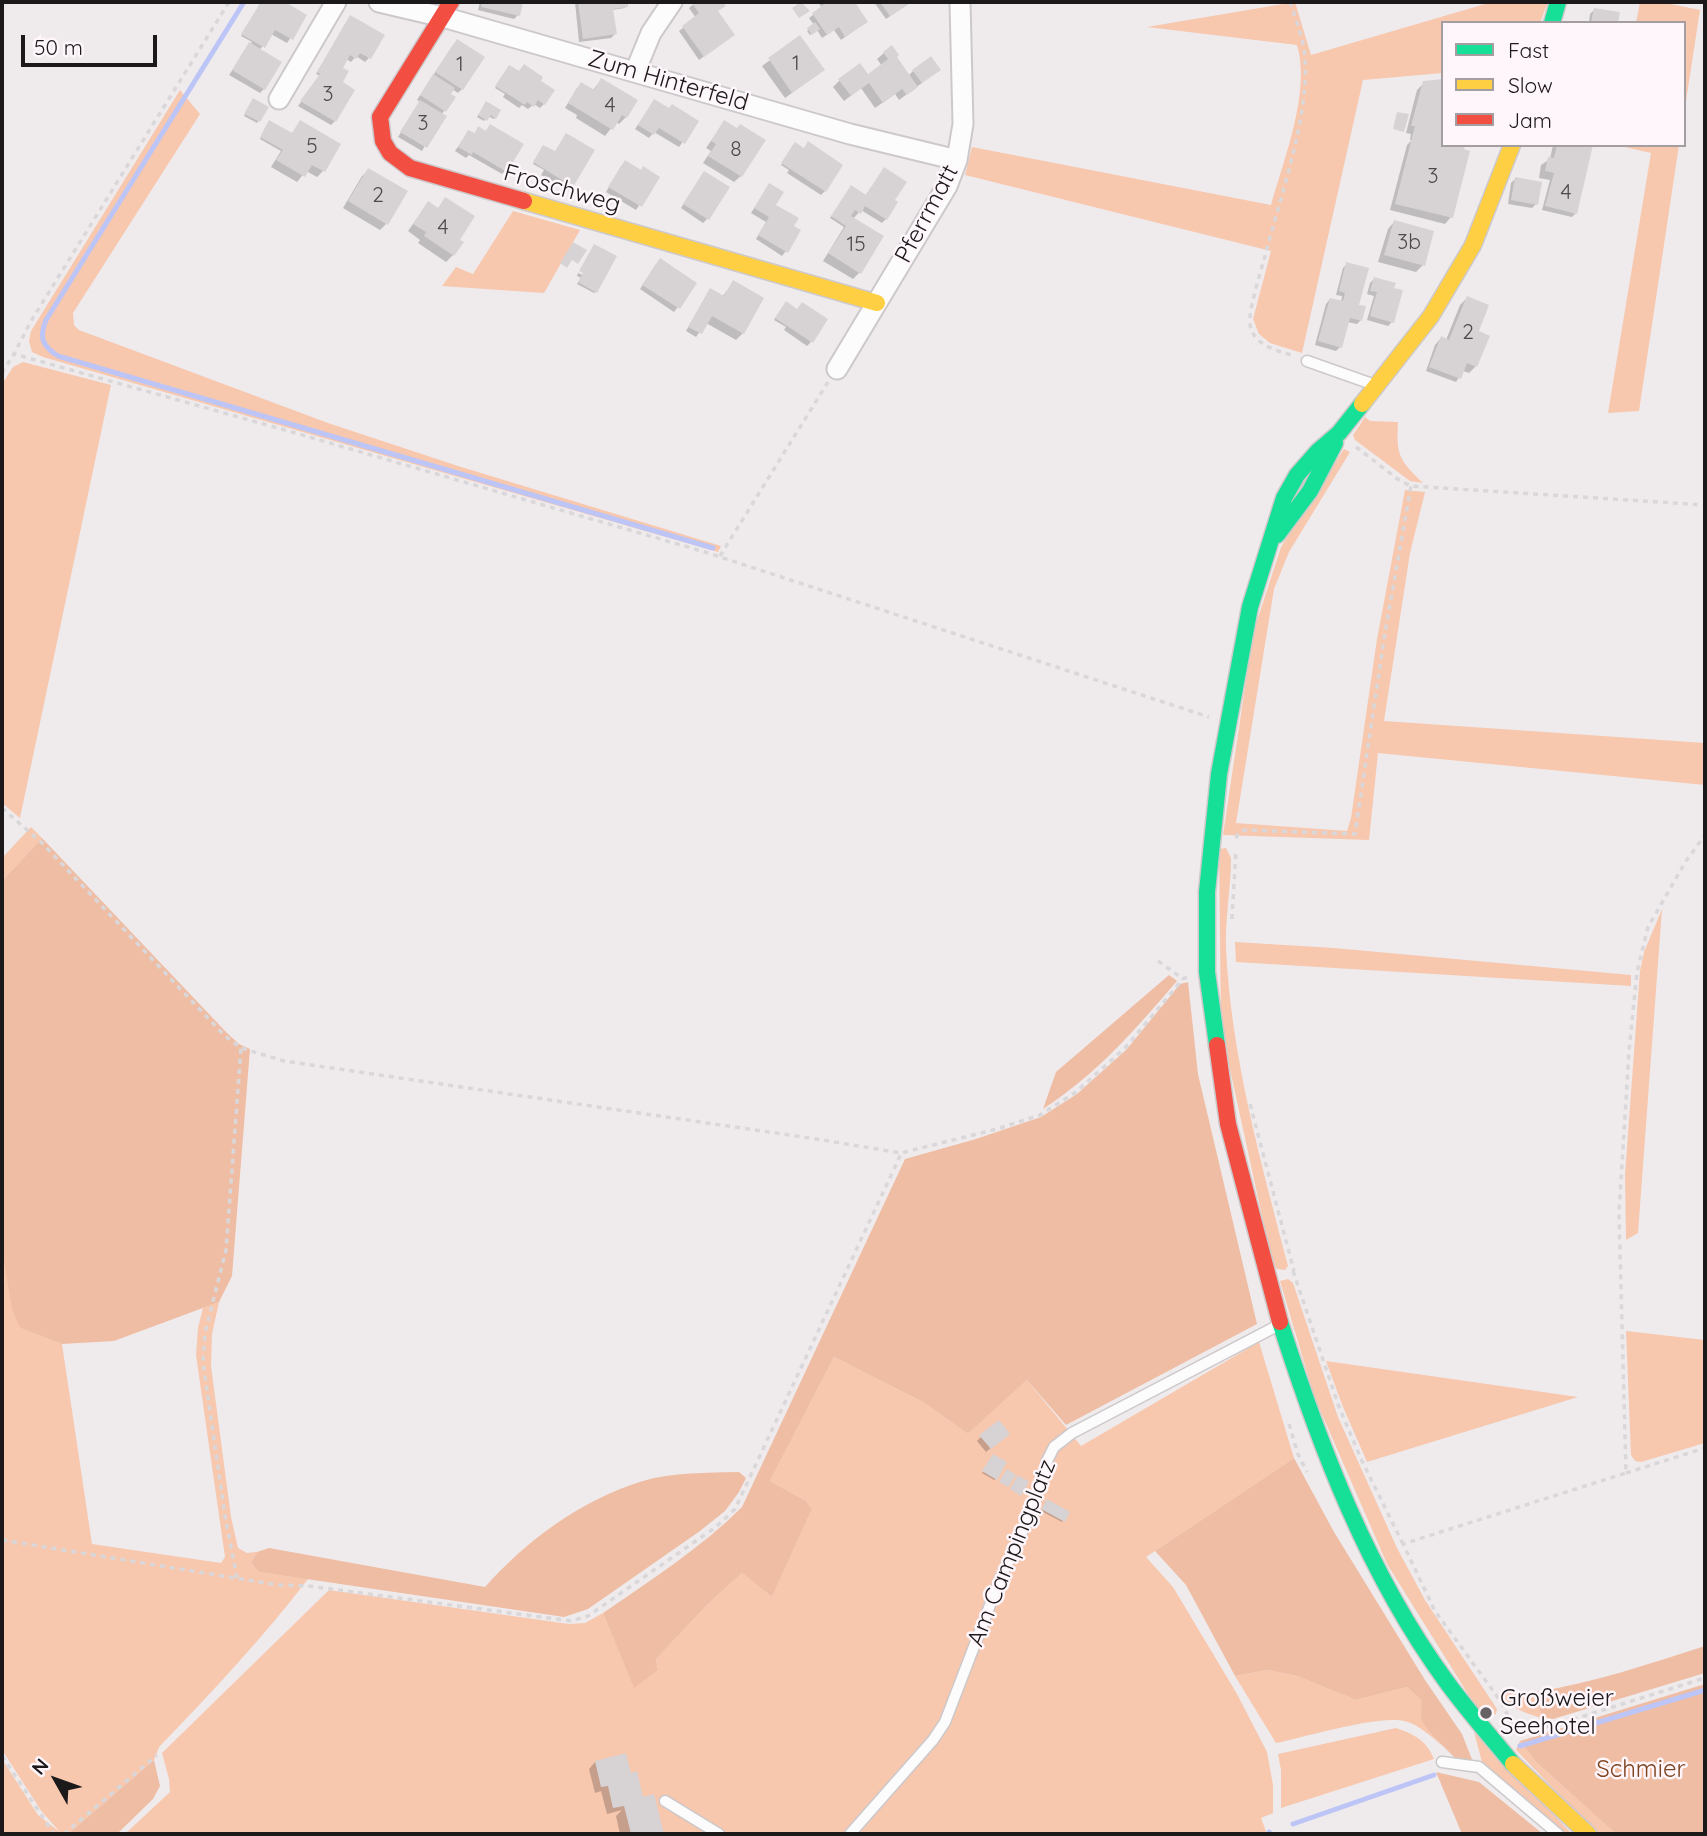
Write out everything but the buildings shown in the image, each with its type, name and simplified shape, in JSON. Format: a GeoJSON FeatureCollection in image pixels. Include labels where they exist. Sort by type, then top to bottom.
{"type":"FeatureCollection","features":[{"type":"Feature","properties":{"kind":"street"},"geometry":{"type":"LineString","coordinates":[[279,99],[336,2]]}},
{"type":"Feature","properties":{"kind":"street","name":"Zum Hinterfeld"},"geometry":{"type":"LineString","coordinates":[[379,2],[447,9],[635,72],[850,134],[957,160]]}},
{"type":"Feature","properties":{"kind":"street"},"geometry":{"type":"LineString","coordinates":[[635,72],[651,33],[672,2]]}},
{"type":"Feature","properties":{"kind":"street","name":"Pferrmatt"},"geometry":{"type":"LineString","coordinates":[[837,369],[947,186],[957,160],[963,124],[960,2]]}},
{"type":"Feature","properties":{"kind":"street"},"geometry":{"type":"LineString","coordinates":[[1553,21],[1558,2]]}},
{"type":"Feature","properties":{"kind":"street","name":"Froschweg"},"geometry":{"type":"LineString","coordinates":[[447,9],[380,117],[379,134],[397,160],[410,168],[877,303]]}},
{"type":"Feature","properties":{"kind":"street"},"geometry":{"type":"LineString","coordinates":[[1511,147],[1473,245],[1431,316],[1339,433],[1325,471],[1305,502],[1269,545],[1250,607],[1228,722],[1211,842],[1207,892],[1207,972],[1228,1124],[1280,1324],[1332,1470],[1399,1607],[1445,1680],[1515,1767],[1588,1834]]}},
{"type":"Feature","properties":{"kind":"lane"},"geometry":{"type":"LineString","coordinates":[[1307,361],[1377,387]]}},
{"type":"Feature","properties":{"kind":"lane","name":"Am Campingplatz"},"geometry":{"type":"LineString","coordinates":[[849,1834],[933,1740],[945,1722],[1000,1580],[1032,1511],[1054,1447],[1072,1433],[1280,1324]]}},
{"type":"Feature","properties":{"kind":"lane"},"geometry":{"type":"LineString","coordinates":[[1442,1762],[1479,1767],[1558,1834]]}},
{"type":"Feature","properties":{"kind":"lane"},"geometry":{"type":"LineString","coordinates":[[665,1801],[719,1834]]}},
{"type":"Feature","properties":{"kind":"path"},"geometry":{"type":"LineString","coordinates":[[2,373],[31,321],[229,2]]}},
{"type":"Feature","properties":{"kind":"path"},"geometry":{"type":"LineString","coordinates":[[1290,2],[1306,56],[1301,120],[1250,324],[1255,337],[1269,349],[1307,361]]}},
{"type":"Feature","properties":{"kind":"path"},"geometry":{"type":"LineString","coordinates":[[13,354],[720,556],[1228,722]]}},
{"type":"Feature","properties":{"kind":"path"},"geometry":{"type":"LineString","coordinates":[[720,556],[837,369]]}},
{"type":"Feature","properties":{"kind":"path"},"geometry":{"type":"LineString","coordinates":[[1339,433],[1399,480],[1411,486],[1705,505]]}},
{"type":"Feature","properties":{"kind":"path"},"geometry":{"type":"LineString","coordinates":[[1231,929],[1236,852],[1234,844],[1238,833],[1245,830],[1355,834],[1385,633],[1411,486]]}},
{"type":"Feature","properties":{"kind":"path"},"geometry":{"type":"LineString","coordinates":[[2,808],[42,843],[225,1036],[240,1048],[284,1061],[796,1135],[901,1153],[997,1129],[1040,1115],[1076,1092],[1126,1048],[1183,979],[1158,961]]}},
{"type":"Feature","properties":{"kind":"path"},"geometry":{"type":"LineString","coordinates":[[1626,1473],[1619,1213],[1637,972],[1648,927],[1686,861],[1705,835]]}},
{"type":"Feature","properties":{"kind":"path"},"geometry":{"type":"LineString","coordinates":[[236,1578],[203,1362],[205,1333],[226,1250],[240,1048]]}},
{"type":"Feature","properties":{"kind":"path"},"geometry":{"type":"LineString","coordinates":[[1250,1104],[1294,1271],[1339,1407],[1362,1461],[1435,1611],[1502,1703],[1514,1729]]}},
{"type":"Feature","properties":{"kind":"path"},"geometry":{"type":"LineString","coordinates":[[2,1540],[236,1578],[571,1621],[587,1616],[716,1527],[735,1509],[901,1153]]}},
{"type":"Feature","properties":{"kind":"path"},"geometry":{"type":"LineString","coordinates":[[1268,1277],[1294,1271]]}},
{"type":"Feature","properties":{"kind":"path"},"geometry":{"type":"LineString","coordinates":[[1403,1544],[1705,1448]]}},
{"type":"Feature","properties":{"kind":"path"},"geometry":{"type":"LineString","coordinates":[[1490,1736],[1514,1729],[1552,1726],[1705,1678]]}},
{"type":"Feature","properties":{"kind":"path"},"geometry":{"type":"LineString","coordinates":[[64,1834],[156,1755]]}},
{"type":"Feature","properties":{"kind":"path"},"geometry":{"type":"LineString","coordinates":[[2,1756],[54,1834]]}},
{"type":"Feature","properties":{"kind":"shaded area"},"geometry":{"type":"Polygon","coordinates":[[[1295,2],[1311,55],[1492,2],[1548,2],[1541,21],[1441,21],[1441,73],[1363,80],[1302,353],[1270,343],[1259,334],[1253,319],[1271,251],[965,175],[972,147],[1271,205],[1289,146],[1298,104],[1301,83],[1297,45],[1147,27],[1295,2]]]}},
{"type":"Feature","properties":{"kind":"shaded area"},"geometry":{"type":"Polygon","coordinates":[[[1640,2],[1661,2],[1700,10],[1686,101],[1686,21],[1636,21],[1640,2]]]}},
{"type":"Feature","properties":{"kind":"shaded area"},"geometry":{"type":"Polygon","coordinates":[[[180,90],[200,114],[73,313],[74,325],[79,330],[328,423],[458,466],[721,546],[718,552],[32,352],[29,341],[31,331],[180,90]]]}},
{"type":"Feature","properties":{"kind":"shaded area"},"geometry":{"type":"Polygon","coordinates":[[[1625,147],[1679,147],[1639,411],[1608,413],[1651,153],[1625,147]]]}},
{"type":"Feature","properties":{"kind":"shaded area"},"geometry":{"type":"Polygon","coordinates":[[[513,211],[580,230],[544,293],[442,286],[456,267],[473,274],[513,211]]]}},
{"type":"Feature","properties":{"kind":"shaded area"},"geometry":{"type":"Polygon","coordinates":[[[23,362],[111,385],[20,818],[2,803],[2,384],[13,367],[23,362]]]}},
{"type":"Feature","properties":{"kind":"shaded area"},"geometry":{"type":"Polygon","coordinates":[[[1365,417],[1370,421],[1398,422],[1401,456],[1423,483],[1410,481],[1355,440],[1353,435],[1365,417]]]}},
{"type":"Feature","properties":{"kind":"shaded area"},"geometry":{"type":"Polygon","coordinates":[[[1344,449],[1350,452],[1289,552],[1274,589],[1236,823],[1347,831],[1377,639],[1405,490],[1425,492],[1410,553],[1384,721],[1705,743],[1705,785],[1378,753],[1369,840],[1223,835],[1253,633],[1281,547],[1344,449]]]}},
{"type":"Feature","properties":{"kind":"shaded area"},"geometry":{"type":"Polygon","coordinates":[[[31,827],[42,838],[2,881],[2,858],[31,827]]]}},
{"type":"Feature","properties":{"kind":"shaded area"},"geometry":{"type":"Polygon","coordinates":[[[1226,848],[1231,858],[1226,948],[1234,1029],[1249,1109],[1288,1266],[1285,1270],[1277,1269],[1272,1262],[1221,1028],[1219,849],[1226,848]]]}},
{"type":"Feature","properties":{"kind":"shaded area"},"geometry":{"type":"Polygon","coordinates":[[[1662,909],[1638,1233],[1626,1240],[1625,1174],[1640,971],[1644,952],[1662,909]]]}},
{"type":"Feature","properties":{"kind":"shaded area"},"geometry":{"type":"Polygon","coordinates":[[[1235,942],[1334,948],[1631,975],[1631,986],[1236,962],[1235,942]]]}},
{"type":"Feature","properties":{"kind":"shaded area"},"geometry":{"type":"Polygon","coordinates":[[[2,1248],[20,1328],[62,1344],[92,1544],[221,1563],[225,1557],[196,1355],[203,1308],[219,1302],[212,1334],[211,1366],[231,1517],[238,1548],[247,1553],[257,1552],[251,1563],[259,1572],[308,1579],[217,1686],[159,1747],[154,1760],[68,1834],[2,1834],[2,1759],[38,1815],[60,1832],[42,1812],[2,1750],[2,1248]]]}},
{"type":"Feature","properties":{"kind":"shaded area"},"geometry":{"type":"Polygon","coordinates":[[[1288,1279],[1293,1283],[1338,1417],[1397,1548],[1425,1600],[1497,1709],[1496,1714],[1487,1717],[1481,1715],[1387,1564],[1314,1396],[1280,1281],[1288,1279]]]}},
{"type":"Feature","properties":{"kind":"shaded area"},"geometry":{"type":"Polygon","coordinates":[[[1626,1331],[1705,1340],[1705,1443],[1641,1462],[1635,1461],[1631,1455],[1626,1331]]]}},
{"type":"Feature","properties":{"kind":"shaded area"},"geometry":{"type":"Polygon","coordinates":[[[1259,1342],[1294,1458],[1146,1557],[1173,1587],[1237,1694],[1267,1752],[1273,1785],[1273,1813],[1261,1818],[1267,1834],[125,1834],[170,1792],[162,1753],[329,1590],[569,1624],[585,1623],[603,1613],[634,1687],[658,1670],[656,1659],[708,1604],[742,1573],[772,1597],[812,1509],[806,1501],[770,1481],[834,1357],[923,1402],[968,1434],[1027,1380],[1081,1446],[1259,1342]]]}},
{"type":"Feature","properties":{"kind":"shaded area"},"geometry":{"type":"Polygon","coordinates":[[[1326,1361],[1578,1397],[1367,1462],[1326,1361]]]}},
{"type":"Feature","properties":{"kind":"shaded area"},"geometry":{"type":"Polygon","coordinates":[[[1268,1670],[1297,1676],[1356,1700],[1407,1687],[1422,1701],[1430,1733],[1444,1747],[1415,1725],[1392,1720],[1360,1724],[1276,1743],[1235,1676],[1268,1670]]]}},
{"type":"Feature","properties":{"kind":"shaded area"},"geometry":{"type":"Polygon","coordinates":[[[1535,1692],[1542,1718],[1518,1709],[1499,1693],[1535,1692]]]}},
{"type":"Feature","properties":{"kind":"shaded area"},"geometry":{"type":"Polygon","coordinates":[[[1396,1728],[1419,1739],[1428,1747],[1434,1759],[1281,1808],[1281,1770],[1278,1754],[1396,1728]]]}},
{"type":"Feature","properties":{"kind":"shaded area"},"geometry":{"type":"Polygon","coordinates":[[[1474,1732],[1572,1834],[1564,1834],[1483,1766],[1474,1732]]]}},
{"type":"Feature","properties":{"kind":"shaded area"},"geometry":{"type":"Polygon","coordinates":[[[1520,1741],[1536,1762],[1616,1834],[1597,1834],[1516,1750],[1520,1741]]]}},
{"type":"Feature","properties":{"kind":"green space"},"geometry":{"type":"Polygon","coordinates":[[[42,838],[227,1033],[239,1044],[250,1049],[232,1276],[219,1302],[114,1341],[62,1344],[20,1328],[12,1309],[2,1248],[2,881],[42,838]]]}},
{"type":"Feature","properties":{"kind":"green space"},"geometry":{"type":"Polygon","coordinates":[[[1169,975],[1177,981],[1130,1034],[1081,1081],[1043,1109],[1056,1072],[1169,975]]]}},
{"type":"Feature","properties":{"kind":"green space"},"geometry":{"type":"Polygon","coordinates":[[[1188,982],[1198,1074],[1257,1324],[1066,1425],[1027,1380],[968,1434],[923,1402],[834,1357],[770,1481],[806,1501],[812,1509],[772,1597],[742,1573],[708,1604],[656,1659],[658,1670],[634,1688],[603,1613],[693,1550],[742,1507],[905,1159],[1041,1117],[1077,1094],[1127,1049],[1180,984],[1188,982]]]}},
{"type":"Feature","properties":{"kind":"green space"},"geometry":{"type":"Polygon","coordinates":[[[1294,1458],[1334,1532],[1425,1680],[1462,1734],[1473,1762],[1456,1759],[1430,1733],[1421,1719],[1422,1701],[1407,1687],[1356,1700],[1297,1676],[1268,1670],[1235,1676],[1186,1585],[1155,1551],[1294,1458]]]}},
{"type":"Feature","properties":{"kind":"green space"},"geometry":{"type":"Polygon","coordinates":[[[739,1472],[746,1478],[725,1511],[588,1609],[564,1617],[259,1572],[251,1563],[257,1552],[269,1548],[485,1587],[519,1553],[556,1524],[577,1510],[620,1489],[666,1476],[739,1472]]]}},
{"type":"Feature","properties":{"kind":"green space"},"geometry":{"type":"Polygon","coordinates":[[[1705,1646],[1705,1673],[1553,1719],[1542,1718],[1535,1692],[1600,1678],[1705,1646]]]}},
{"type":"Feature","properties":{"kind":"green space","name":"Schmier"},"geometry":{"type":"Polygon","coordinates":[[[1705,1684],[1705,1834],[1616,1834],[1536,1762],[1520,1741],[1705,1684]]]}},
{"type":"Feature","properties":{"kind":"green space"},"geometry":{"type":"Polygon","coordinates":[[[154,1760],[160,1786],[153,1799],[117,1834],[68,1834],[154,1760]]]}},
{"type":"Feature","properties":{"kind":"green space"},"geometry":{"type":"Polygon","coordinates":[[[1436,1772],[1479,1782],[1543,1834],[1462,1834],[1436,1772]]]}},
{"type":"Feature","properties":{"kind":"waterway"},"geometry":{"type":"LineString","coordinates":[[244,2],[46,320],[43,341],[48,349],[58,356],[713,548]]}},
{"type":"Feature","properties":{"kind":"waterway"},"geometry":{"type":"LineString","coordinates":[[1520,1746],[1705,1690]]}},
{"type":"Feature","properties":{"kind":"waterway"},"geometry":{"type":"LineString","coordinates":[[1293,1824],[1434,1775]]}},
{"type":"Feature","properties":{"kind":"traffic: fast"},"geometry":{"type":"LineString","coordinates":[[1553,21],[1558,2]]}},
{"type":"Feature","properties":{"kind":"traffic: fast"},"geometry":{"type":"LineString","coordinates":[[1217,1045],[1207,972],[1207,892],[1219,774],[1250,607],[1284,498],[1297,475],[1318,451],[1339,433],[1362,404]]}},
{"type":"Feature","properties":{"kind":"traffic: fast"},"geometry":{"type":"LineString","coordinates":[[1277,535],[1310,491],[1335,443]]}},
{"type":"Feature","properties":{"kind":"traffic: fast"},"geometry":{"type":"LineString","coordinates":[[1280,1322],[1330,1462],[1349,1508],[1393,1597],[1446,1681],[1513,1764]]}},
{"type":"Feature","properties":{"kind":"traffic: slow"},"geometry":{"type":"LineString","coordinates":[[1362,404],[1431,316],[1473,245],[1511,147]]}},
{"type":"Feature","properties":{"kind":"traffic: slow"},"geometry":{"type":"LineString","coordinates":[[524,201],[877,303]]}},
{"type":"Feature","properties":{"kind":"traffic: slow"},"geometry":{"type":"LineString","coordinates":[[1513,1764],[1588,1834]]}},
{"type":"Feature","properties":{"kind":"traffic: jam"},"geometry":{"type":"LineString","coordinates":[[451,2],[380,117],[383,141],[390,153],[410,168],[524,201]]}},
{"type":"Feature","properties":{"kind":"traffic: jam"},"geometry":{"type":"LineString","coordinates":[[1217,1045],[1228,1124],[1280,1322]]}},
{"type":"Feature","properties":{"kind":"place","name":"Großweier Seehotel"},"geometry":{"type":"Point","coordinates":[1486,1713]}}]}
